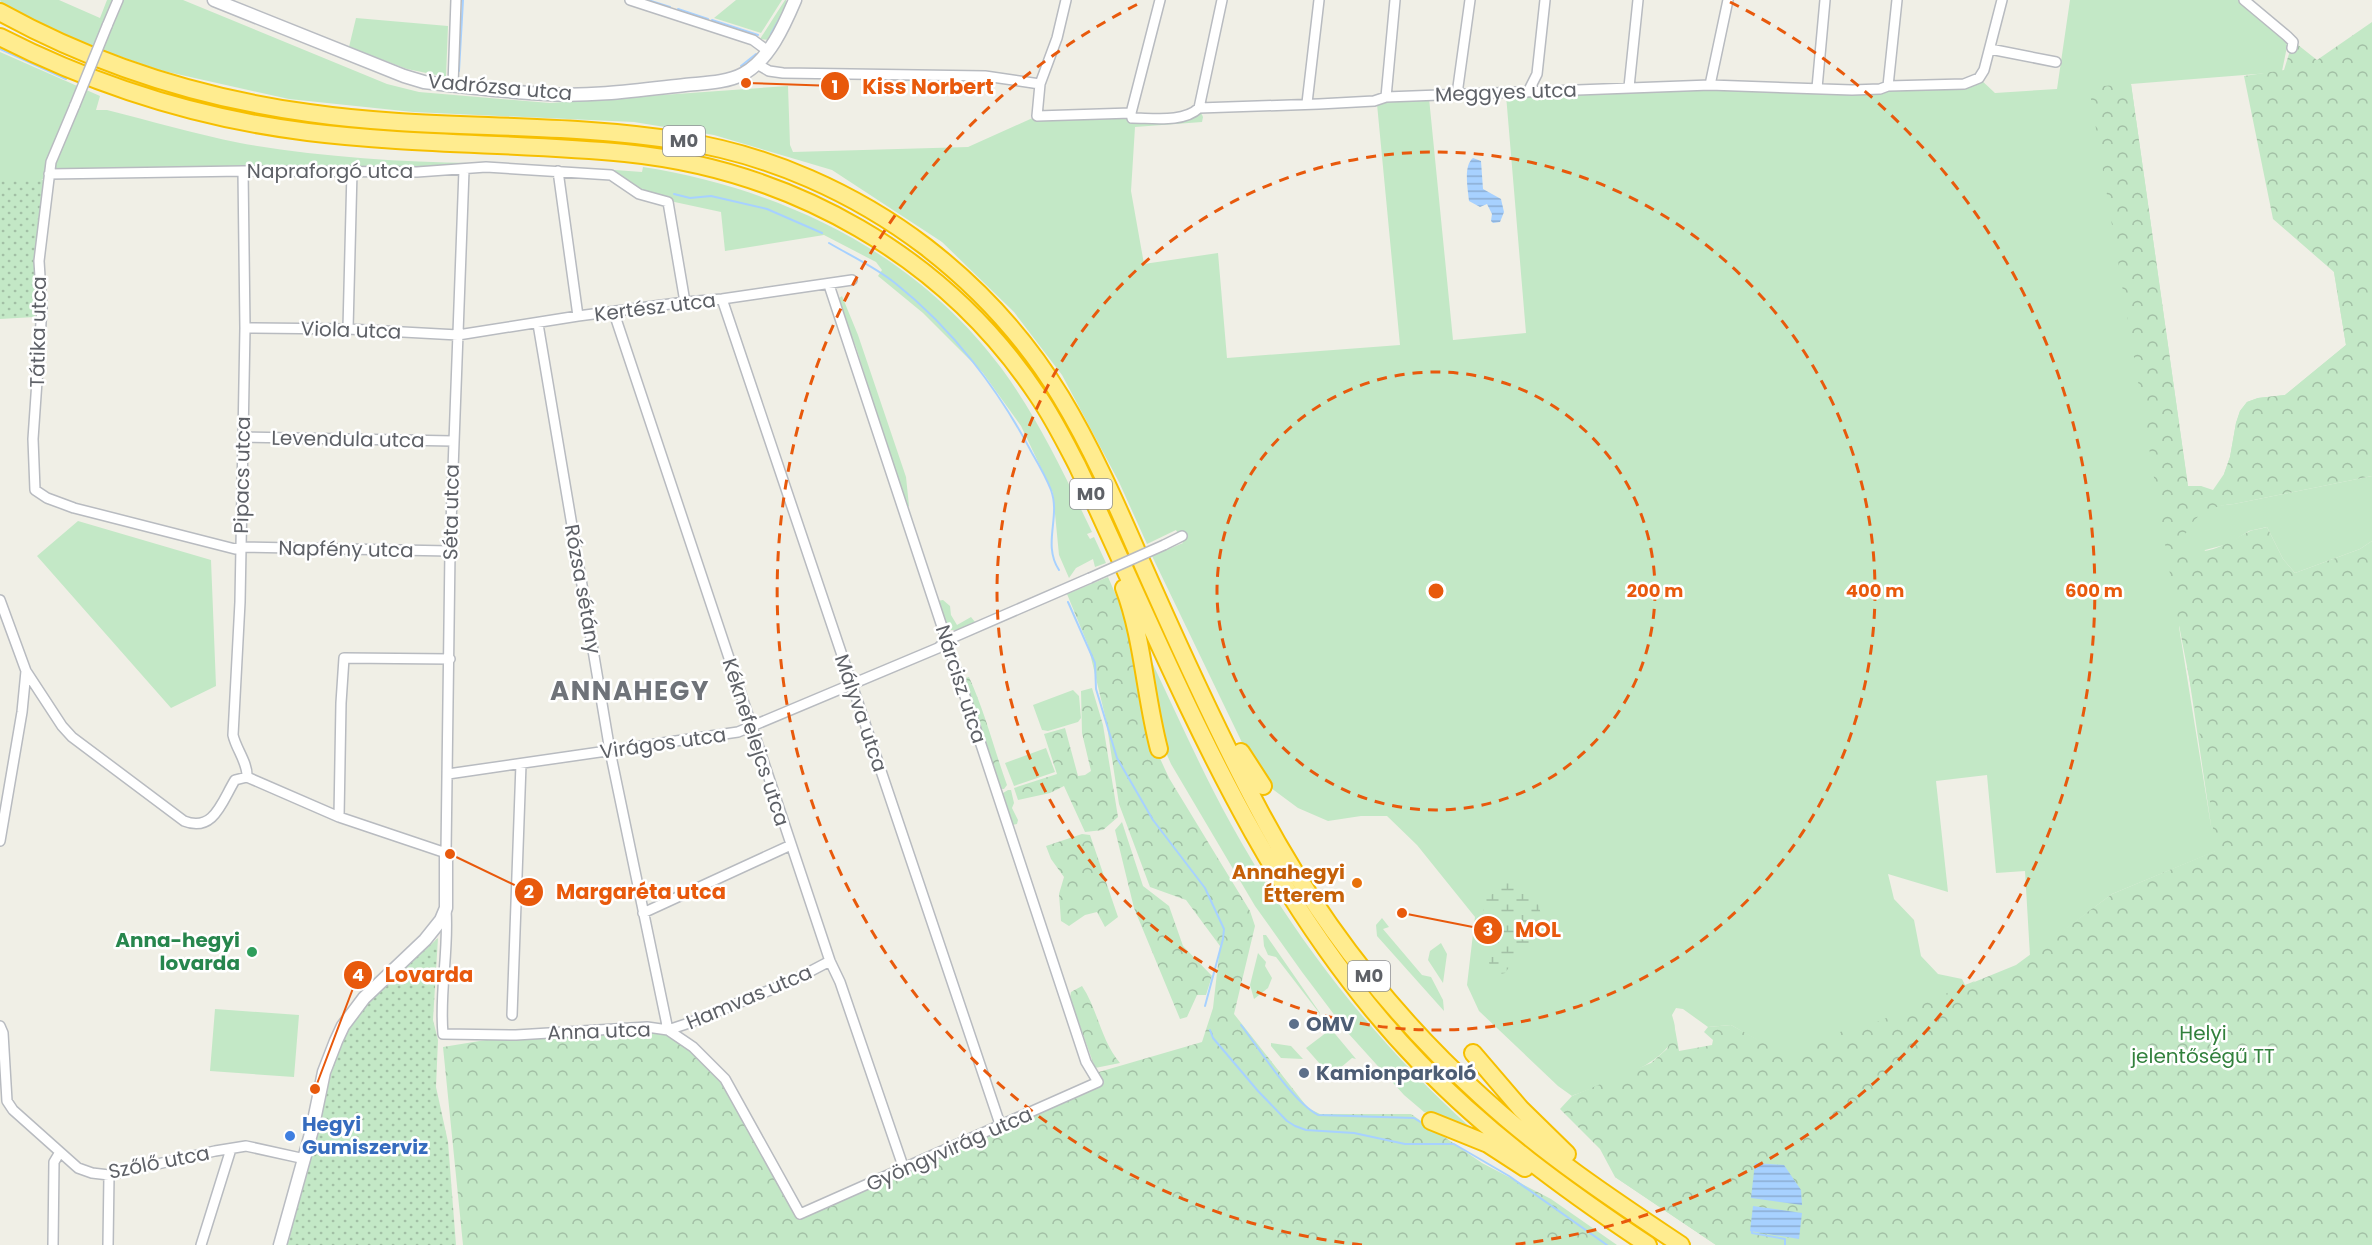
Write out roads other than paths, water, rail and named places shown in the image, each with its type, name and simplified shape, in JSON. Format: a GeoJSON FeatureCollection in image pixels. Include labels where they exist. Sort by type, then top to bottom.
{"type":"FeatureCollection","features":[{"type":"Feature","properties":{"kind":"highway","name":"M0"},"geometry":{"type":"LineString","coordinates":[[0,12],[106,62],[160,81],[224,98],[312,114],[370,120],[629,134],[685,141],[770,164],[860,204],[923,245],[976,291],[1011,327],[1063,399],[1093,455],[1202,695],[1259,809],[1317,906],[1385,997],[1434,1051],[1480,1096],[1532,1140],[1681,1245]]}},
{"type":"Feature","properties":{"kind":"highway","name":"M0"},"geometry":{"type":"LineString","coordinates":[[0,37],[94,78],[157,100],[220,117],[336,135],[627,153],[726,171],[817,205],[862,229],[902,255],[950,294],[993,338],[1028,382],[1051,416],[1077,465],[1219,772],[1275,872],[1336,963],[1396,1038],[1448,1091],[1532,1163],[1648,1245]]}},
{"type":"Feature","properties":{"kind":"highway"},"geometry":{"type":"LineString","coordinates":[[1117,552],[1121,580],[1136,627],[1149,711],[1159,749]]}},
{"type":"Feature","properties":{"kind":"highway"},"geometry":{"type":"LineString","coordinates":[[1202,695],[1221,716],[1263,786]]}},
{"type":"Feature","properties":{"kind":"highway"},"geometry":{"type":"LineString","coordinates":[[1473,1053],[1538,1127],[1611,1197]]}},
{"type":"Feature","properties":{"kind":"highway"},"geometry":{"type":"LineString","coordinates":[[1431,1121],[1488,1144],[1554,1189],[1578,1197]]}},
{"type":"Feature","properties":{"kind":"street","name":"Tátika utca"},"geometry":{"type":"LineString","coordinates":[[35,490],[33,439],[42,328],[39,261],[49,174],[52,158],[118,0]]}},
{"type":"Feature","properties":{"kind":"street","name":"Vadrózsa utca"},"geometry":{"type":"LineString","coordinates":[[214,0],[424,82],[548,95],[584,94],[722,80],[742,75],[757,64],[768,51],[795,0]]}},
{"type":"Feature","properties":{"kind":"street"},"geometry":{"type":"LineString","coordinates":[[453,85],[456,0]]}},
{"type":"Feature","properties":{"kind":"street"},"geometry":{"type":"LineString","coordinates":[[630,0],[753,40],[768,51]]}},
{"type":"Feature","properties":{"kind":"street"},"geometry":{"type":"LineString","coordinates":[[757,64],[768,71],[783,74],[985,76],[1040,84],[1057,38],[1066,0]]}},
{"type":"Feature","properties":{"kind":"street"},"geometry":{"type":"LineString","coordinates":[[1131,113],[1160,0]]}},
{"type":"Feature","properties":{"kind":"street"},"geometry":{"type":"LineString","coordinates":[[1198,108],[1222,0]]}},
{"type":"Feature","properties":{"kind":"street"},"geometry":{"type":"LineString","coordinates":[[1307,103],[1319,0]]}},
{"type":"Feature","properties":{"kind":"street"},"geometry":{"type":"LineString","coordinates":[[1386,97],[1395,0]]}},
{"type":"Feature","properties":{"kind":"street"},"geometry":{"type":"LineString","coordinates":[[1457,94],[1470,0]]}},
{"type":"Feature","properties":{"kind":"street"},"geometry":{"type":"LineString","coordinates":[[1528,92],[1537,74],[1545,0]]}},
{"type":"Feature","properties":{"kind":"street"},"geometry":{"type":"LineString","coordinates":[[1629,87],[1638,0]]}},
{"type":"Feature","properties":{"kind":"street"},"geometry":{"type":"LineString","coordinates":[[1710,85],[1728,0]]}},
{"type":"Feature","properties":{"kind":"street"},"geometry":{"type":"LineString","coordinates":[[1817,88],[1825,0]]}},
{"type":"Feature","properties":{"kind":"street"},"geometry":{"type":"LineString","coordinates":[[1888,86],[1897,0]]}},
{"type":"Feature","properties":{"kind":"street"},"geometry":{"type":"LineString","coordinates":[[2002,0],[1990,49],[2056,62]]}},
{"type":"Feature","properties":{"kind":"street"},"geometry":{"type":"LineString","coordinates":[[2244,0],[2293,42],[2292,48]]}},
{"type":"Feature","properties":{"kind":"street","name":"Meggyes utca"},"geometry":{"type":"LineString","coordinates":[[1040,84],[1037,116],[1131,113],[1132,118],[1164,119],[1192,115],[1198,108],[1374,101],[1386,97],[1710,85],[1880,89],[1888,86],[1965,84],[1979,78],[1984,70],[1990,49]]}},
{"type":"Feature","properties":{"kind":"street"},"geometry":{"type":"LineString","coordinates":[[1537,74],[1548,92]]}},
{"type":"Feature","properties":{"kind":"street","name":"Napraforgó utca"},"geometry":{"type":"LineString","coordinates":[[49,174],[243,171],[417,172],[486,167],[611,175],[639,194],[669,202],[685,302]]}},
{"type":"Feature","properties":{"kind":"street","name":"Séta utca"},"geometry":{"type":"LineString","coordinates":[[446,854],[450,551],[464,170]]}},
{"type":"Feature","properties":{"kind":"street","name":"Pipacs utca"},"geometry":{"type":"LineString","coordinates":[[243,171],[245,328],[240,602],[233,735],[237,749],[248,769],[247,777]]}},
{"type":"Feature","properties":{"kind":"street"},"geometry":{"type":"LineString","coordinates":[[348,329],[352,171]]}},
{"type":"Feature","properties":{"kind":"street"},"geometry":{"type":"LineString","coordinates":[[558,171],[578,316]]}},
{"type":"Feature","properties":{"kind":"street","name":"Kertész utca"},"geometry":{"type":"LineString","coordinates":[[458,335],[578,316],[829,285],[852,280]]}},
{"type":"Feature","properties":{"kind":"street","name":"Nárcisz utca"},"geometry":{"type":"LineString","coordinates":[[829,285],[1086,1062],[1098,1082]]}},
{"type":"Feature","properties":{"kind":"street","name":"Mályva utca"},"geometry":{"type":"LineString","coordinates":[[722,299],[1001,1126]]}},
{"type":"Feature","properties":{"kind":"street","name":"Kéknefelejcs utca"},"geometry":{"type":"LineString","coordinates":[[614,313],[830,961],[840,982],[904,1169]]}},
{"type":"Feature","properties":{"kind":"street","name":"Rózsa sétány"},"geometry":{"type":"LineString","coordinates":[[538,324],[610,751],[668,1030]]}},
{"type":"Feature","properties":{"kind":"street","name":"Viola utca"},"geometry":{"type":"LineString","coordinates":[[245,328],[348,329],[458,335]]}},
{"type":"Feature","properties":{"kind":"street","name":"Levendula utca"},"geometry":{"type":"LineString","coordinates":[[242,437],[453,441]]}},
{"type":"Feature","properties":{"kind":"street","name":"Napfény utca"},"geometry":{"type":"LineString","coordinates":[[35,490],[47,498],[74,508],[235,549],[240,547],[450,551]]}},
{"type":"Feature","properties":{"kind":"street","name":"Virágos utca"},"geometry":{"type":"LineString","coordinates":[[448,774],[738,732],[752,728],[938,648],[947,640],[1182,536]]}},
{"type":"Feature","properties":{"kind":"street"},"geometry":{"type":"LineString","coordinates":[[0,600],[26,671],[62,726],[72,737],[184,821],[198,825],[211,819],[235,780],[247,777],[339,817],[446,854],[446,908],[441,920],[425,940],[364,998],[343,1026],[324,1072],[305,1159],[280,1245]]}},
{"type":"Feature","properties":{"kind":"street"},"geometry":{"type":"LineString","coordinates":[[339,817],[344,658],[450,659]]}},
{"type":"Feature","properties":{"kind":"street"},"geometry":{"type":"LineString","coordinates":[[0,841],[22,712],[26,671]]}},
{"type":"Feature","properties":{"kind":"street"},"geometry":{"type":"LineString","coordinates":[[512,1015],[521,764]]}},
{"type":"Feature","properties":{"kind":"street"},"geometry":{"type":"LineString","coordinates":[[643,913],[791,845]]}},
{"type":"Feature","properties":{"kind":"street","name":"Anna utca"},"geometry":{"type":"LineString","coordinates":[[446,908],[443,1034],[516,1035],[646,1028],[668,1030],[693,1047],[725,1079],[800,1214]]}},
{"type":"Feature","properties":{"kind":"street","name":"Hamvas utca"},"geometry":{"type":"LineString","coordinates":[[668,1030],[790,982],[830,961]]}},
{"type":"Feature","properties":{"kind":"street","name":"Szőlő utca"},"geometry":{"type":"LineString","coordinates":[[0,1026],[3,1033],[4,1081],[7,1101],[13,1110],[84,1171],[109,1175],[246,1146],[305,1159]]}},
{"type":"Feature","properties":{"kind":"street","name":"Gyöngyvirág utca"},"geometry":{"type":"LineString","coordinates":[[800,1214],[1098,1082]]}},
{"type":"Feature","properties":{"kind":"street"},"geometry":{"type":"LineString","coordinates":[[201,1245],[231,1149]]}},
{"type":"Feature","properties":{"kind":"street"},"geometry":{"type":"LineString","coordinates":[[53,1245],[54,1162],[60,1152]]}},
{"type":"Feature","properties":{"kind":"street"},"geometry":{"type":"LineString","coordinates":[[108,1245],[109,1175]]}},
{"type":"Feature","properties":{"kind":"water"},"geometry":{"type":"Polygon","coordinates":[[[1473,158],[1481,161],[1483,189],[1501,199],[1504,212],[1500,222],[1491,221],[1492,214],[1487,204],[1480,207],[1469,201],[1467,172],[1473,158]]]}},
{"type":"Feature","properties":{"kind":"water"},"geometry":{"type":"Polygon","coordinates":[[[1755,1163],[1784,1165],[1801,1190],[1802,1205],[1751,1198],[1755,1163]]]}},
{"type":"Feature","properties":{"kind":"water"},"geometry":{"type":"Polygon","coordinates":[[[1753,1206],[1802,1213],[1799,1239],[1750,1231],[1753,1206]]]}},
{"type":"Feature","properties":{"kind":"waterway"},"geometry":{"type":"LineString","coordinates":[[459,71],[463,0]]}},
{"type":"Feature","properties":{"kind":"waterway"},"geometry":{"type":"LineString","coordinates":[[648,0],[670,7]]}},
{"type":"Feature","properties":{"kind":"waterway"},"geometry":{"type":"LineString","coordinates":[[678,9],[708,19]]}},
{"type":"Feature","properties":{"kind":"waterway"},"geometry":{"type":"LineString","coordinates":[[771,34],[785,9]]}},
{"type":"Feature","properties":{"kind":"waterway"},"geometry":{"type":"LineString","coordinates":[[712,20],[758,35]]}},
{"type":"Feature","properties":{"kind":"waterway"},"geometry":{"type":"LineString","coordinates":[[0,49],[66,79]]}},
{"type":"Feature","properties":{"kind":"waterway"},"geometry":{"type":"LineString","coordinates":[[741,66],[756,54]]}},
{"type":"Feature","properties":{"kind":"waterway"},"geometry":{"type":"LineString","coordinates":[[674,194],[690,198],[711,196],[767,209],[822,233]]}},
{"type":"Feature","properties":{"kind":"waterway"},"geometry":{"type":"LineString","coordinates":[[829,243],[879,272],[916,301],[955,340],[989,383],[1019,429],[1051,490],[1054,500],[1052,550],[1059,570]]}},
{"type":"Feature","properties":{"kind":"waterway"},"geometry":{"type":"LineString","coordinates":[[1068,602],[1095,663],[1096,689],[1117,758],[1153,820],[1205,888],[1224,929],[1205,1006]]}},
{"type":"Feature","properties":{"kind":"waterway"},"geometry":{"type":"LineString","coordinates":[[1241,1025],[1287,1087],[1318,1115],[1414,1118],[1425,1125]]}},
{"type":"Feature","properties":{"kind":"waterway"},"geometry":{"type":"LineString","coordinates":[[1210,1030],[1213,1038],[1258,1091],[1287,1121],[1295,1126],[1306,1130],[1354,1133],[1405,1144],[1454,1144],[1509,1176],[1607,1245]]}},
{"type":"Feature","properties":{"kind":"waterway"},"geometry":{"type":"LineString","coordinates":[[1752,1231],[1752,1233],[1785,1239],[1785,1245]]}},
{"type":"Feature","properties":{"kind":"place","name":"Kiss Norbert"},"geometry":{"type":"Point","coordinates":[746,83]}},
{"type":"Feature","properties":{"kind":"place","name":"Margaréta utca"},"geometry":{"type":"Point","coordinates":[450,854]}},
{"type":"Feature","properties":{"kind":"place","name":"Annahegyi Étterem"},"geometry":{"type":"Point","coordinates":[1357,883]}},
{"type":"Feature","properties":{"kind":"place","name":"MOL"},"geometry":{"type":"Point","coordinates":[1402,913]}},
{"type":"Feature","properties":{"kind":"place","name":"Anna-hegyi lovarda"},"geometry":{"type":"Point","coordinates":[252,952]}},
{"type":"Feature","properties":{"kind":"place","name":"OMV"},"geometry":{"type":"Point","coordinates":[1294,1024]}},
{"type":"Feature","properties":{"kind":"place","name":"Kamionparkoló"},"geometry":{"type":"Point","coordinates":[1304,1073]}},
{"type":"Feature","properties":{"kind":"place","name":"Lovarda"},"geometry":{"type":"Point","coordinates":[315,1089]}},
{"type":"Feature","properties":{"kind":"place","name":"Hegyi Gumiszerviz"},"geometry":{"type":"Point","coordinates":[290,1136]}},
{"type":"Feature","properties":{"kind":"district","name":"ANNAHEGY"},"geometry":{"type":"Point","coordinates":[630,691]}},
{"type":"Feature","properties":{"kind":"park label","name":"Helyi jelentőségű TT"},"geometry":{"type":"Point","coordinates":[2203,1044]}}]}
